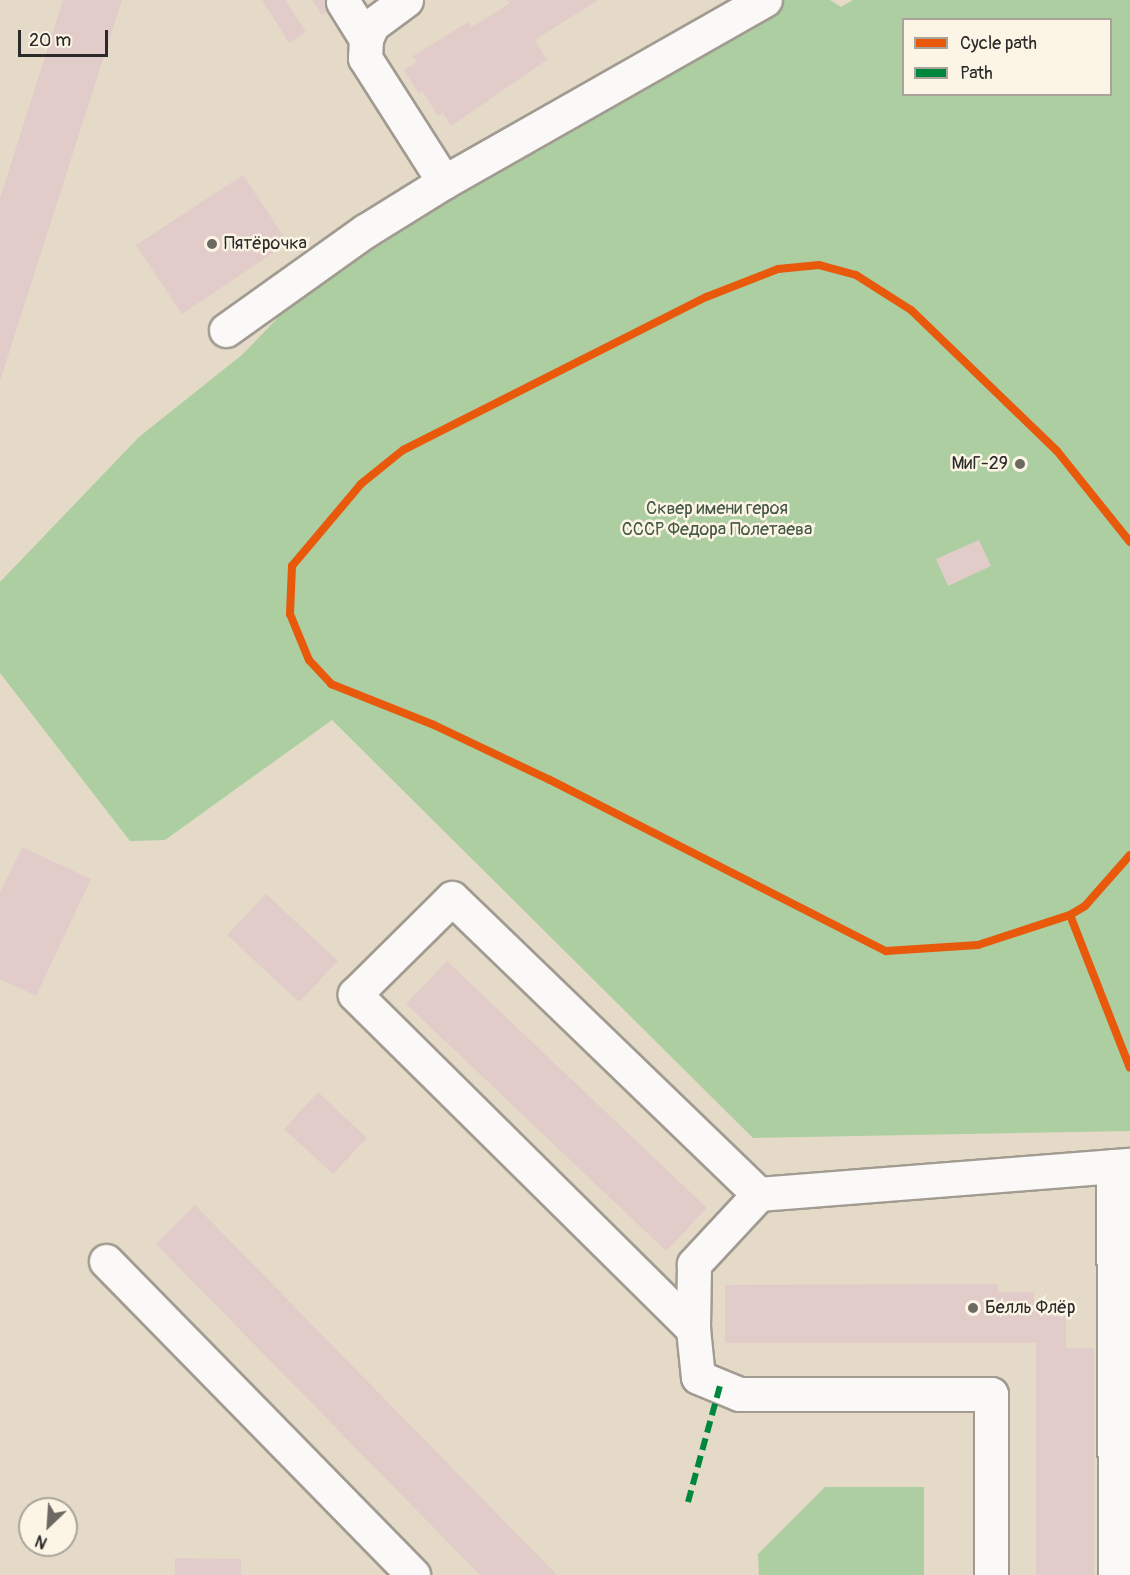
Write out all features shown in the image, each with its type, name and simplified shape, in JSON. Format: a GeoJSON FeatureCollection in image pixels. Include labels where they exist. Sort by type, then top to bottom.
{"type":"FeatureCollection","features":[{"type":"Feature","properties":{"kind":"lane"},"geometry":{"type":"LineString","coordinates":[[406,0],[380,16],[366,39],[365,58],[444,183]]}},
{"type":"Feature","properties":{"kind":"lane"},"geometry":{"type":"LineString","coordinates":[[226,330],[364,231],[765,0]]}},
{"type":"Feature","properties":{"kind":"lane"},"geometry":{"type":"LineString","coordinates":[[343,2],[366,39]]}},
{"type":"Feature","properties":{"kind":"lane"},"geometry":{"type":"LineString","coordinates":[[693,1329],[355,994],[452,898],[759,1194]]}},
{"type":"Feature","properties":{"kind":"lane"},"geometry":{"type":"LineString","coordinates":[[992,1575],[991,1394],[740,1394],[698,1377],[693,1329],[694,1264],[759,1194],[1122,1166],[1115,1575]]}},
{"type":"Feature","properties":{"kind":"lane"},"geometry":{"type":"LineString","coordinates":[[106,1261],[413,1575]]}},
{"type":"Feature","properties":{"kind":"green space","name":"Сквер имени героя СССР Федора Полетаева"},"geometry":{"type":"Polygon","coordinates":[[[764,0],[830,0],[841,7],[853,0],[1130,0],[1130,1131],[753,1138],[332,720],[165,840],[130,841],[0,673],[0,582],[139,437],[243,354],[298,297],[764,0]]]}},
{"type":"Feature","properties":{"kind":"green space"},"geometry":{"type":"Polygon","coordinates":[[[825,1487],[924,1487],[924,1575],[759,1575],[758,1554],[825,1487]]]}},
{"type":"Feature","properties":{"kind":"building"},"geometry":{"type":"Polygon","coordinates":[[[63,0],[122,0],[0,381],[0,198],[63,0]]]}},
{"type":"Feature","properties":{"kind":"building"},"geometry":{"type":"Polygon","coordinates":[[[262,0],[285,0],[306,32],[289,43],[262,0]]]}},
{"type":"Feature","properties":{"kind":"building"},"geometry":{"type":"Polygon","coordinates":[[[312,0],[346,0],[322,15],[312,0]]]}},
{"type":"Feature","properties":{"kind":"building"},"geometry":{"type":"Polygon","coordinates":[[[507,0],[598,0],[535,40],[547,60],[451,126],[443,113],[438,116],[422,91],[419,94],[404,70],[417,62],[413,56],[468,22],[472,27],[510,3],[507,0]]]}},
{"type":"Feature","properties":{"kind":"building","name":"Пятёрочка"},"geometry":{"type":"Polygon","coordinates":[[[243,175],[288,243],[182,314],[136,245],[243,175]]]}},
{"type":"Feature","properties":{"kind":"building"},"geometry":{"type":"Polygon","coordinates":[[[979,540],[991,566],[948,586],[936,559],[979,540]]]}},
{"type":"Feature","properties":{"kind":"building"},"geometry":{"type":"Polygon","coordinates":[[[22,847],[91,879],[36,996],[0,979],[0,893],[22,847]]]}},
{"type":"Feature","properties":{"kind":"building"},"geometry":{"type":"Polygon","coordinates":[[[266,894],[338,961],[299,1002],[227,935],[266,894]]]}},
{"type":"Feature","properties":{"kind":"building"},"geometry":{"type":"Polygon","coordinates":[[[447,961],[707,1208],[666,1251],[406,1004],[447,961]]]}},
{"type":"Feature","properties":{"kind":"building"},"geometry":{"type":"Polygon","coordinates":[[[318,1092],[367,1138],[333,1174],[284,1129],[318,1092]]]}},
{"type":"Feature","properties":{"kind":"building"},"geometry":{"type":"Polygon","coordinates":[[[195,1205],[557,1575],[480,1575],[192,1281],[156,1244],[195,1205]]]}},
{"type":"Feature","properties":{"kind":"building"},"geometry":{"type":"Polygon","coordinates":[[[998,1284],[998,1292],[1034,1292],[1034,1310],[1066,1310],[1066,1348],[1094,1348],[1094,1575],[1036,1575],[1036,1343],[725,1343],[725,1285],[998,1284]]]}},
{"type":"Feature","properties":{"kind":"building"},"geometry":{"type":"Polygon","coordinates":[[[175,1558],[241,1559],[241,1575],[175,1575],[175,1558]]]}},
{"type":"Feature","properties":{"kind":"marked path"},"geometry":{"type":"LineString","coordinates":[[688,1502],[720,1386]]}},
{"type":"Feature","properties":{"kind":"cycle path"},"geometry":{"type":"LineString","coordinates":[[1130,542],[1057,451],[911,310],[856,275],[819,265],[778,269],[706,297],[403,450],[361,484],[292,566],[290,614],[309,660],[331,684],[434,725],[550,780],[886,951],[978,945],[1070,915],[1085,906],[1130,855]]}},
{"type":"Feature","properties":{"kind":"cycle path"},"geometry":{"type":"LineString","coordinates":[[1070,915],[1130,1068]]}},
{"type":"Feature","properties":{"kind":"place","name":"Пятёрочка"},"geometry":{"type":"Point","coordinates":[212,244]}},
{"type":"Feature","properties":{"kind":"place","name":"МиГ-29"},"geometry":{"type":"Point","coordinates":[1020,464]}},
{"type":"Feature","properties":{"kind":"place","name":"Белль Флёр"},"geometry":{"type":"Point","coordinates":[973,1308]}}]}
